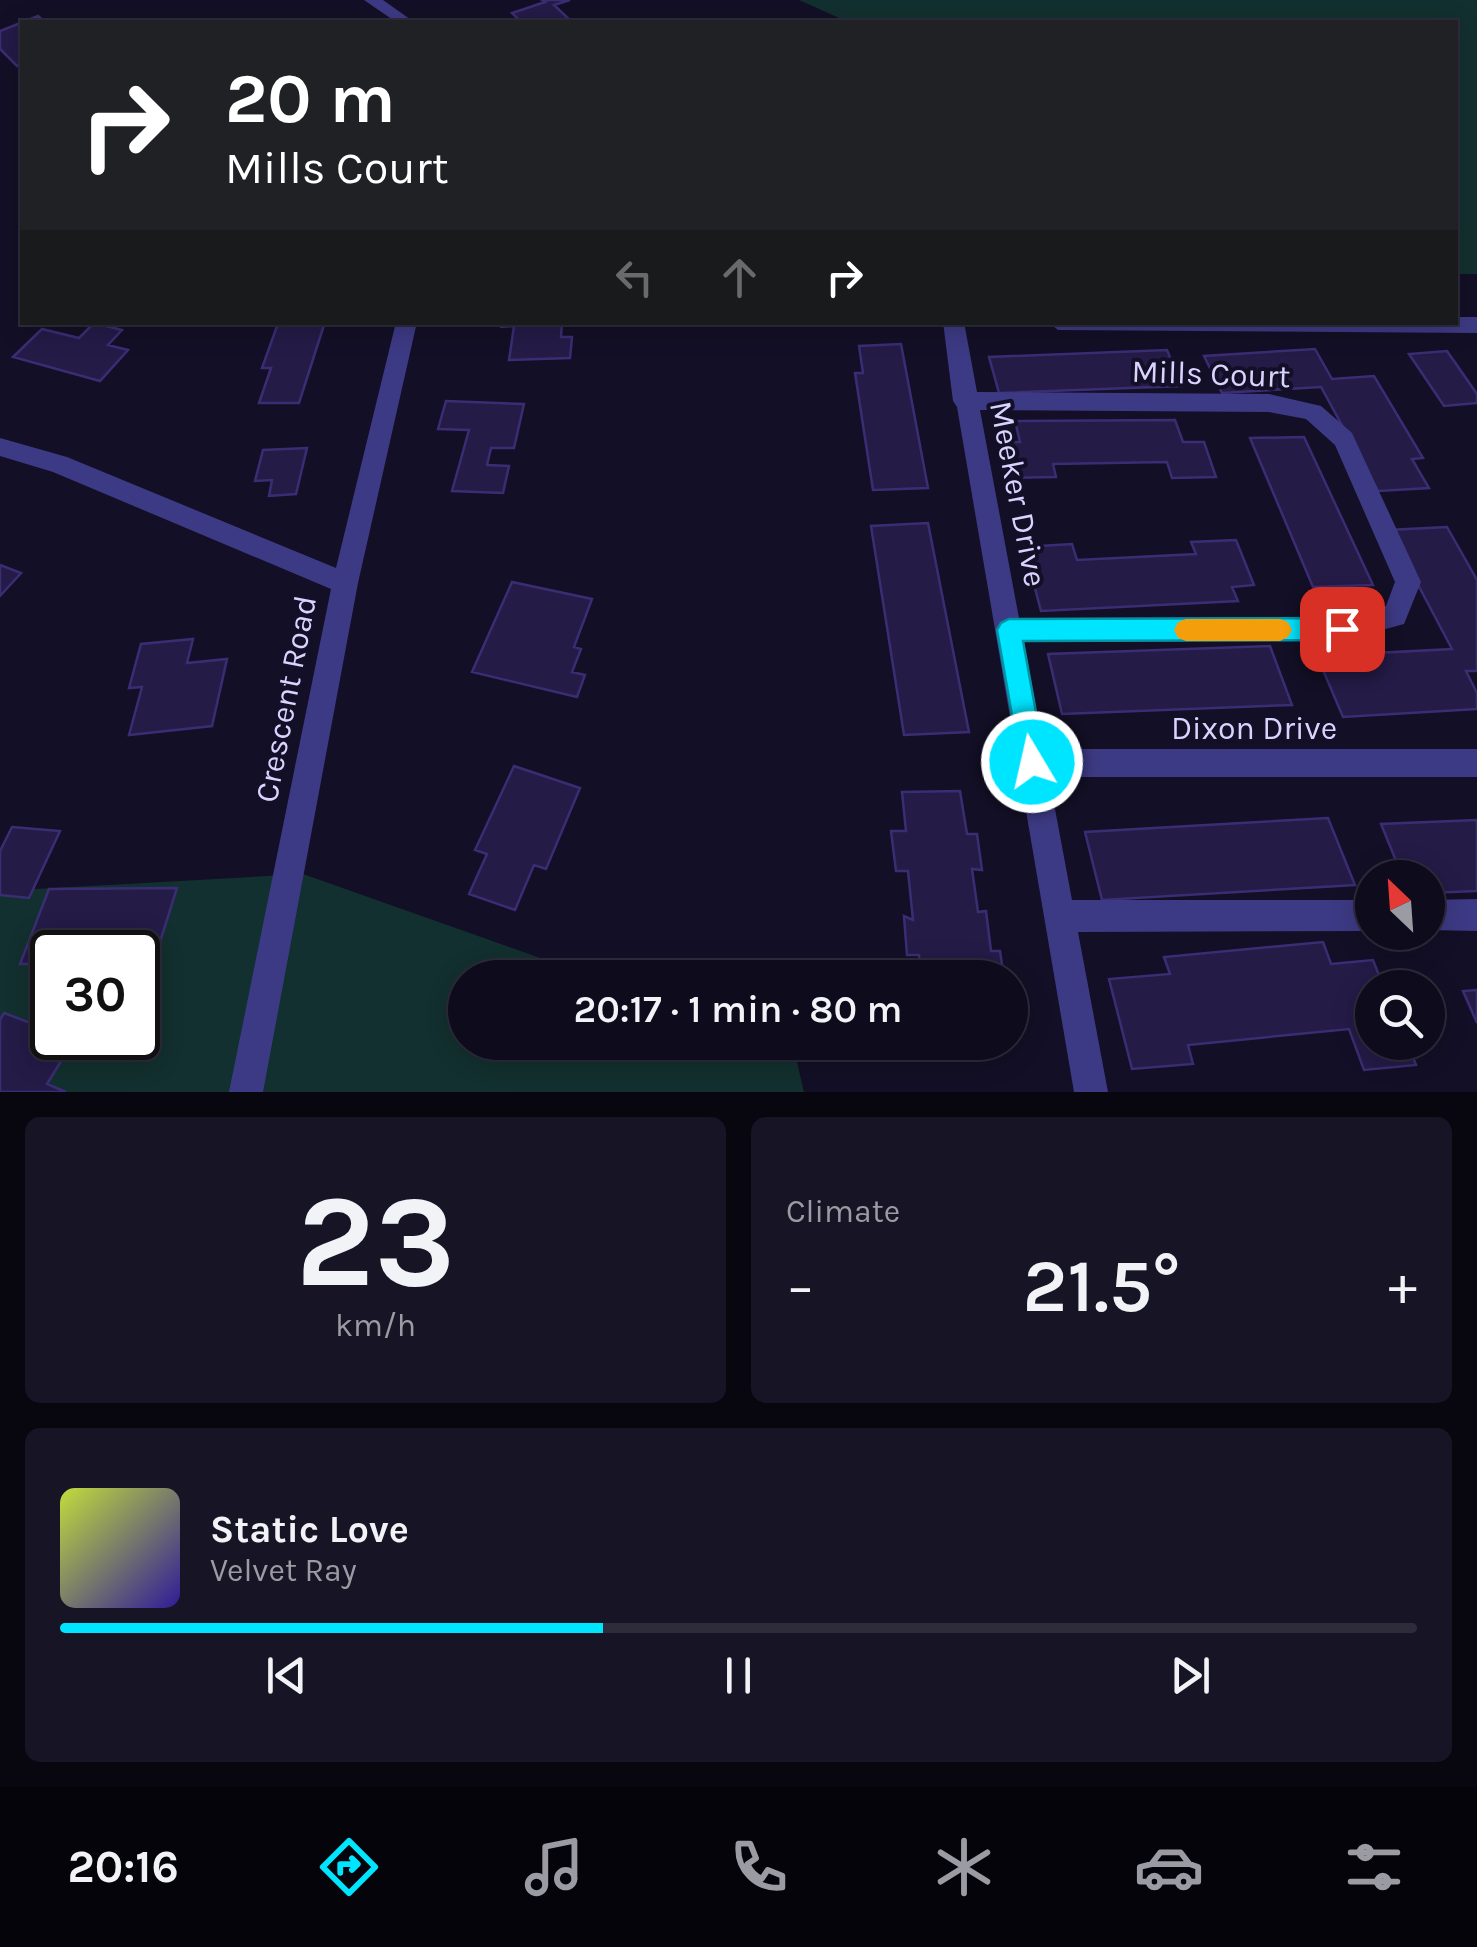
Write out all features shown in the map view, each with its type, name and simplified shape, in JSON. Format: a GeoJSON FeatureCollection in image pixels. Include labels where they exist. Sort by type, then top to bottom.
{"type":"FeatureCollection","features":[{"type":"Feature","properties":{"kind":"street"},"geometry":{"type":"LineString","coordinates":[[372,0],[403,20]]}},
{"type":"Feature","properties":{"kind":"street","name":"Crescent Road"},"geometry":{"type":"LineString","coordinates":[[246,1092],[345,584],[407,325]]}},
{"type":"Feature","properties":{"kind":"street","name":"Meeker Drive"},"geometry":{"type":"LineString","coordinates":[[953,325],[1090,1092]]}},
{"type":"Feature","properties":{"kind":"street","name":"Mills Court"},"geometry":{"type":"LineString","coordinates":[[964,401],[1269,404],[1313,412],[1344,439],[1408,582],[1394,616],[1342,629],[1009,630]]}},
{"type":"Feature","properties":{"kind":"street"},"geometry":{"type":"LineString","coordinates":[[0,447],[58,464],[345,584]]}},
{"type":"Feature","properties":{"kind":"street","name":"Dixon Drive"},"geometry":{"type":"LineString","coordinates":[[1032,762],[1477,763]]}},
{"type":"Feature","properties":{"kind":"street"},"geometry":{"type":"LineString","coordinates":[[1059,916],[1355,915]]}},
{"type":"Feature","properties":{"kind":"street"},"geometry":{"type":"LineString","coordinates":[[1445,915],[1477,915]]}},
{"type":"Feature","properties":{"kind":"green space"},"geometry":{"type":"Polygon","coordinates":[[[799,0],[1477,0],[1477,274],[1458,274],[1458,20],[844,20],[799,0]]]}},
{"type":"Feature","properties":{"kind":"green space"},"geometry":{"type":"Polygon","coordinates":[[[303,874],[546,960],[448,960],[448,1060],[797,1060],[804,1092],[0,1092],[0,891],[303,874]]]}},
{"type":"Feature","properties":{"kind":"building"},"geometry":{"type":"Polygon","coordinates":[[[542,0],[570,0],[554,5],[570,20],[519,20],[512,13],[545,2],[542,0]]]}},
{"type":"Feature","properties":{"kind":"building"},"geometry":{"type":"Polygon","coordinates":[[[20,23],[20,65],[0,49],[0,31],[20,23]]]}},
{"type":"Feature","properties":{"kind":"building"},"geometry":{"type":"Polygon","coordinates":[[[92,325],[102,325],[122,330],[108,345],[128,350],[100,381],[13,357],[42,329],[79,338],[92,325]]]}},
{"type":"Feature","properties":{"kind":"building"},"geometry":{"type":"Polygon","coordinates":[[[324,325],[299,403],[259,403],[271,368],[262,368],[277,326],[324,325]]]}},
{"type":"Feature","properties":{"kind":"building"},"geometry":{"type":"Polygon","coordinates":[[[501,325],[562,325],[561,337],[572,337],[570,358],[509,360],[514,326],[501,325]]]}},
{"type":"Feature","properties":{"kind":"building"},"geometry":{"type":"Polygon","coordinates":[[[901,344],[928,488],[873,490],[855,373],[863,373],[859,346],[901,344]]]}},
{"type":"Feature","properties":{"kind":"building"},"geometry":{"type":"Polygon","coordinates":[[[1315,349],[1332,379],[1374,376],[1423,458],[1412,459],[1429,488],[1378,491],[1321,387],[1222,393],[1204,356],[1315,349]]]}},
{"type":"Feature","properties":{"kind":"building"},"geometry":{"type":"Polygon","coordinates":[[[1167,350],[1182,386],[999,393],[989,357],[1167,350]]]}},
{"type":"Feature","properties":{"kind":"building"},"geometry":{"type":"Polygon","coordinates":[[[1447,351],[1477,394],[1477,403],[1444,406],[1409,354],[1447,351]]]}},
{"type":"Feature","properties":{"kind":"building"},"geometry":{"type":"Polygon","coordinates":[[[446,401],[524,404],[514,448],[491,448],[487,465],[509,466],[503,493],[452,491],[469,430],[438,429],[446,401]]]}},
{"type":"Feature","properties":{"kind":"building"},"geometry":{"type":"Polygon","coordinates":[[[1175,420],[1183,442],[1204,442],[1216,477],[1172,478],[1167,462],[1053,464],[1056,477],[1010,478],[1003,442],[1020,442],[1015,421],[1175,420]]]}},
{"type":"Feature","properties":{"kind":"building"},"geometry":{"type":"Polygon","coordinates":[[[1304,437],[1373,585],[1313,587],[1250,438],[1304,437]]]}},
{"type":"Feature","properties":{"kind":"building"},"geometry":{"type":"Polygon","coordinates":[[[307,448],[296,494],[269,496],[272,480],[255,481],[263,450],[307,448]]]}},
{"type":"Feature","properties":{"kind":"building"},"geometry":{"type":"Polygon","coordinates":[[[928,523],[969,732],[904,735],[871,526],[928,523]]]}},
{"type":"Feature","properties":{"kind":"building"},"geometry":{"type":"Polygon","coordinates":[[[1447,527],[1477,580],[1477,671],[1466,671],[1477,693],[1477,709],[1343,717],[1317,656],[1452,649],[1389,530],[1447,527]]]}},
{"type":"Feature","properties":{"kind":"building"},"geometry":{"type":"Polygon","coordinates":[[[1236,540],[1254,585],[1232,587],[1238,601],[1041,611],[1024,547],[1072,544],[1077,560],[1196,554],[1191,542],[1236,540]]]}},
{"type":"Feature","properties":{"kind":"building"},"geometry":{"type":"Polygon","coordinates":[[[0,565],[21,573],[0,596],[0,565]]]}},
{"type":"Feature","properties":{"kind":"building"},"geometry":{"type":"Polygon","coordinates":[[[512,582],[592,599],[574,647],[581,649],[572,672],[585,675],[577,697],[472,672],[512,582]]]}},
{"type":"Feature","properties":{"kind":"building"},"geometry":{"type":"Polygon","coordinates":[[[193,639],[187,663],[227,659],[212,726],[129,735],[142,687],[129,688],[141,644],[193,639]]]}},
{"type":"Feature","properties":{"kind":"building"},"geometry":{"type":"Polygon","coordinates":[[[1270,646],[1292,705],[1062,714],[1048,654],[1270,646]]]}},
{"type":"Feature","properties":{"kind":"building"},"geometry":{"type":"Polygon","coordinates":[[[514,766],[580,788],[546,869],[534,865],[515,910],[469,894],[487,854],[475,850],[514,766]]]}},
{"type":"Feature","properties":{"kind":"building"},"geometry":{"type":"Polygon","coordinates":[[[960,791],[967,834],[977,834],[982,870],[972,869],[978,912],[986,911],[991,951],[1000,951],[1001,960],[919,960],[919,955],[907,955],[904,916],[913,920],[908,871],[896,871],[891,831],[906,831],[902,792],[960,791]]]}},
{"type":"Feature","properties":{"kind":"building"},"geometry":{"type":"Polygon","coordinates":[[[1328,818],[1355,885],[1102,900],[1085,832],[1328,818]]]}},
{"type":"Feature","properties":{"kind":"building"},"geometry":{"type":"Polygon","coordinates":[[[1477,820],[1477,891],[1445,892],[1445,860],[1396,860],[1381,824],[1477,820]]]}},
{"type":"Feature","properties":{"kind":"building"},"geometry":{"type":"Polygon","coordinates":[[[12,827],[60,831],[29,898],[0,895],[0,851],[12,827]]]}},
{"type":"Feature","properties":{"kind":"building"},"geometry":{"type":"Polygon","coordinates":[[[177,888],[160,942],[160,930],[33,930],[49,889],[177,888]]]}},
{"type":"Feature","properties":{"kind":"building"},"geometry":{"type":"Polygon","coordinates":[[[30,938],[30,964],[20,964],[30,938]]]}},
{"type":"Feature","properties":{"kind":"building"},"geometry":{"type":"Polygon","coordinates":[[[1323,942],[1331,964],[1373,960],[1377,970],[1355,970],[1355,1045],[1349,1029],[1188,1045],[1193,1064],[1132,1069],[1109,979],[1170,974],[1164,957],[1323,942]]]}},
{"type":"Feature","properties":{"kind":"building"},"geometry":{"type":"Polygon","coordinates":[[[1477,990],[1477,1023],[1463,991],[1477,990]]]}},
{"type":"Feature","properties":{"kind":"building"},"geometry":{"type":"Polygon","coordinates":[[[4,1013],[30,1023],[30,1060],[62,1060],[47,1084],[66,1092],[0,1092],[0,1020],[4,1013]]]}},
{"type":"Feature","properties":{"kind":"building"},"geometry":{"type":"Polygon","coordinates":[[[1360,1060],[1414,1060],[1416,1065],[1364,1070],[1360,1060]]]}},
{"type":"Feature","properties":{"kind":"slow traffic"},"geometry":{"type":"LineString","coordinates":[[1186,630],[1280,630]]}},
{"type":"Feature","properties":{"kind":"route"},"geometry":{"type":"LineString","coordinates":[[1032,762],[1009,630],[1342,629]]}}]}
